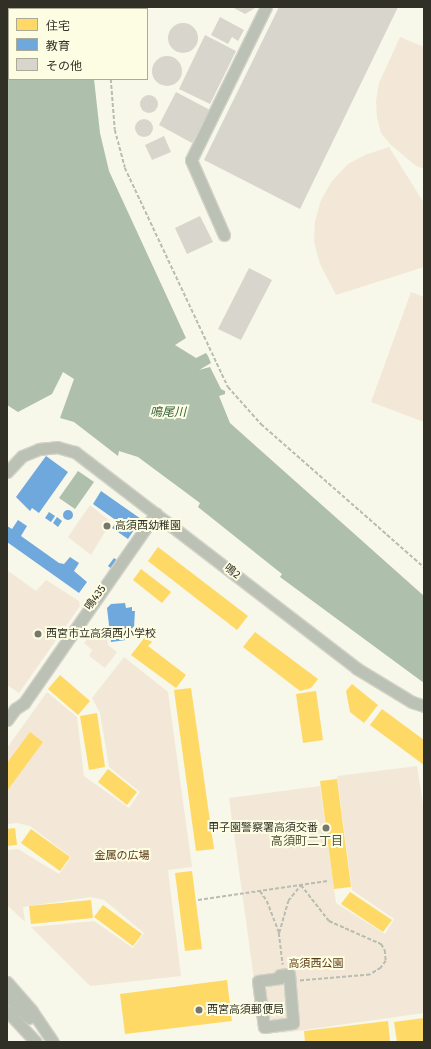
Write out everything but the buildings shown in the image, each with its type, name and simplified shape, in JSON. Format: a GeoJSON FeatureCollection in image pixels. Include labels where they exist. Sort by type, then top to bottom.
{"type":"FeatureCollection","features":[{"type":"Feature","properties":{"kind":"street"},"geometry":{"type":"LineString","coordinates":[[224,235],[191,160],[266,7]]}},
{"type":"Feature","properties":{"kind":"street","name":"鳴2"},"geometry":{"type":"LineString","coordinates":[[7,472],[22,456],[39,449],[58,447],[75,452],[356,668],[412,702],[424,706]]}},
{"type":"Feature","properties":{"kind":"street","name":"鳴435"},"geometry":{"type":"LineString","coordinates":[[7,720],[15,709],[24,703],[156,513]]}},
{"type":"Feature","properties":{"kind":"street"},"geometry":{"type":"LineString","coordinates":[[280,975],[287,978],[293,1023],[264,1027],[258,981],[280,978],[280,975]]}},
{"type":"Feature","properties":{"kind":"street"},"geometry":{"type":"LineString","coordinates":[[7,982],[32,1011],[53,1042]]}},
{"type":"Feature","properties":{"kind":"street"},"geometry":{"type":"LineString","coordinates":[[7,996],[53,1042]]}},
{"type":"Feature","properties":{"kind":"street"},"geometry":{"type":"LineString","coordinates":[[7,1011],[36,1042]]}},
{"type":"Feature","properties":{"kind":"street"},"geometry":{"type":"LineString","coordinates":[[7,1021],[31,1042]]}},
{"type":"Feature","properties":{"kind":"path"},"geometry":{"type":"LineString","coordinates":[[111,80],[115,130],[124,168],[228,387],[261,424],[424,567]]}},
{"type":"Feature","properties":{"kind":"path"},"geometry":{"type":"LineString","coordinates":[[198,900],[328,881]]}},
{"type":"Feature","properties":{"kind":"path"},"geometry":{"type":"LineString","coordinates":[[279,933],[288,901],[301,885]]}},
{"type":"Feature","properties":{"kind":"path"},"geometry":{"type":"LineString","coordinates":[[260,891],[267,901],[279,933],[287,978],[370,974],[381,968],[386,961],[385,950],[381,944],[329,921],[301,885]]}},
{"type":"Feature","properties":{"kind":"green space"},"geometry":{"type":"Polygon","coordinates":[[[400,37],[424,47],[424,169],[416,166],[390,144],[381,133],[377,118],[376,101],[379,83],[400,37]]]}},
{"type":"Feature","properties":{"kind":"green space"},"geometry":{"type":"Polygon","coordinates":[[[389,147],[424,203],[424,267],[336,295],[320,264],[314,242],[315,221],[321,200],[332,181],[348,164],[365,155],[389,147]]]}},
{"type":"Feature","properties":{"kind":"green space"},"geometry":{"type":"Polygon","coordinates":[[[411,292],[424,297],[424,422],[371,402],[411,292]]]}},
{"type":"Feature","properties":{"kind":"green space"},"geometry":{"type":"Polygon","coordinates":[[[90,505],[111,522],[91,555],[68,537],[90,505]]]}},
{"type":"Feature","properties":{"kind":"green space"},"geometry":{"type":"Polygon","coordinates":[[[7,570],[36,591],[46,580],[79,601],[80,606],[19,693],[7,685],[7,570]]]}},
{"type":"Feature","properties":{"kind":"green space"},"geometry":{"type":"Polygon","coordinates":[[[107,633],[108,645],[117,652],[105,668],[89,656],[92,650],[84,643],[91,634],[107,633]]]}},
{"type":"Feature","properties":{"kind":"green space","name":"金属の広場"},"geometry":{"type":"Polygon","coordinates":[[[124,657],[168,692],[192,867],[168,870],[181,976],[90,986],[31,927],[94,921],[133,948],[144,933],[104,900],[91,897],[23,907],[25,922],[7,905],[7,850],[18,849],[59,874],[71,857],[30,826],[17,823],[7,824],[7,748],[47,692],[77,717],[84,776],[129,808],[140,792],[109,767],[100,713],[92,698],[124,657]]]}},
{"type":"Feature","properties":{"kind":"green space","name":"高須西公園"},"geometry":{"type":"Polygon","coordinates":[[[417,766],[424,811],[424,1013],[283,1033],[261,1030],[229,798],[320,786],[336,903],[385,934],[394,919],[352,890],[337,776],[417,766]]]}},
{"type":"Feature","properties":{"kind":"water","name":"鳴尾川"},"geometry":{"type":"Polygon","coordinates":[[[7,7],[102,7],[8,8],[8,80],[94,80],[100,133],[109,171],[186,338],[175,345],[196,358],[206,353],[211,363],[199,370],[210,367],[221,389],[225,391],[225,394],[219,396],[230,423],[424,596],[424,683],[280,577],[282,574],[198,507],[200,503],[138,457],[119,451],[118,456],[74,422],[60,418],[74,379],[63,372],[52,394],[18,412],[7,405],[7,7]]]}},
{"type":"Feature","properties":{"kind":"water"},"geometry":{"type":"Polygon","coordinates":[[[78,471],[94,482],[75,509],[59,498],[78,471]]]}},
{"type":"Feature","properties":{"kind":"place","name":"高須西幼稚園"},"geometry":{"type":"Point","coordinates":[107,526]}},
{"type":"Feature","properties":{"kind":"place","name":"西宮市立高須西小学校"},"geometry":{"type":"Point","coordinates":[38,634]}},
{"type":"Feature","properties":{"kind":"place","name":"甲子園警察署高須交番"},"geometry":{"type":"Point","coordinates":[326,828]}},
{"type":"Feature","properties":{"kind":"place","name":"西宮高須郵便局"},"geometry":{"type":"Point","coordinates":[199,1010]}},
{"type":"Feature","properties":{"kind":"district","name":"高須町二丁目"},"geometry":{"type":"Point","coordinates":[307,842]}}]}
